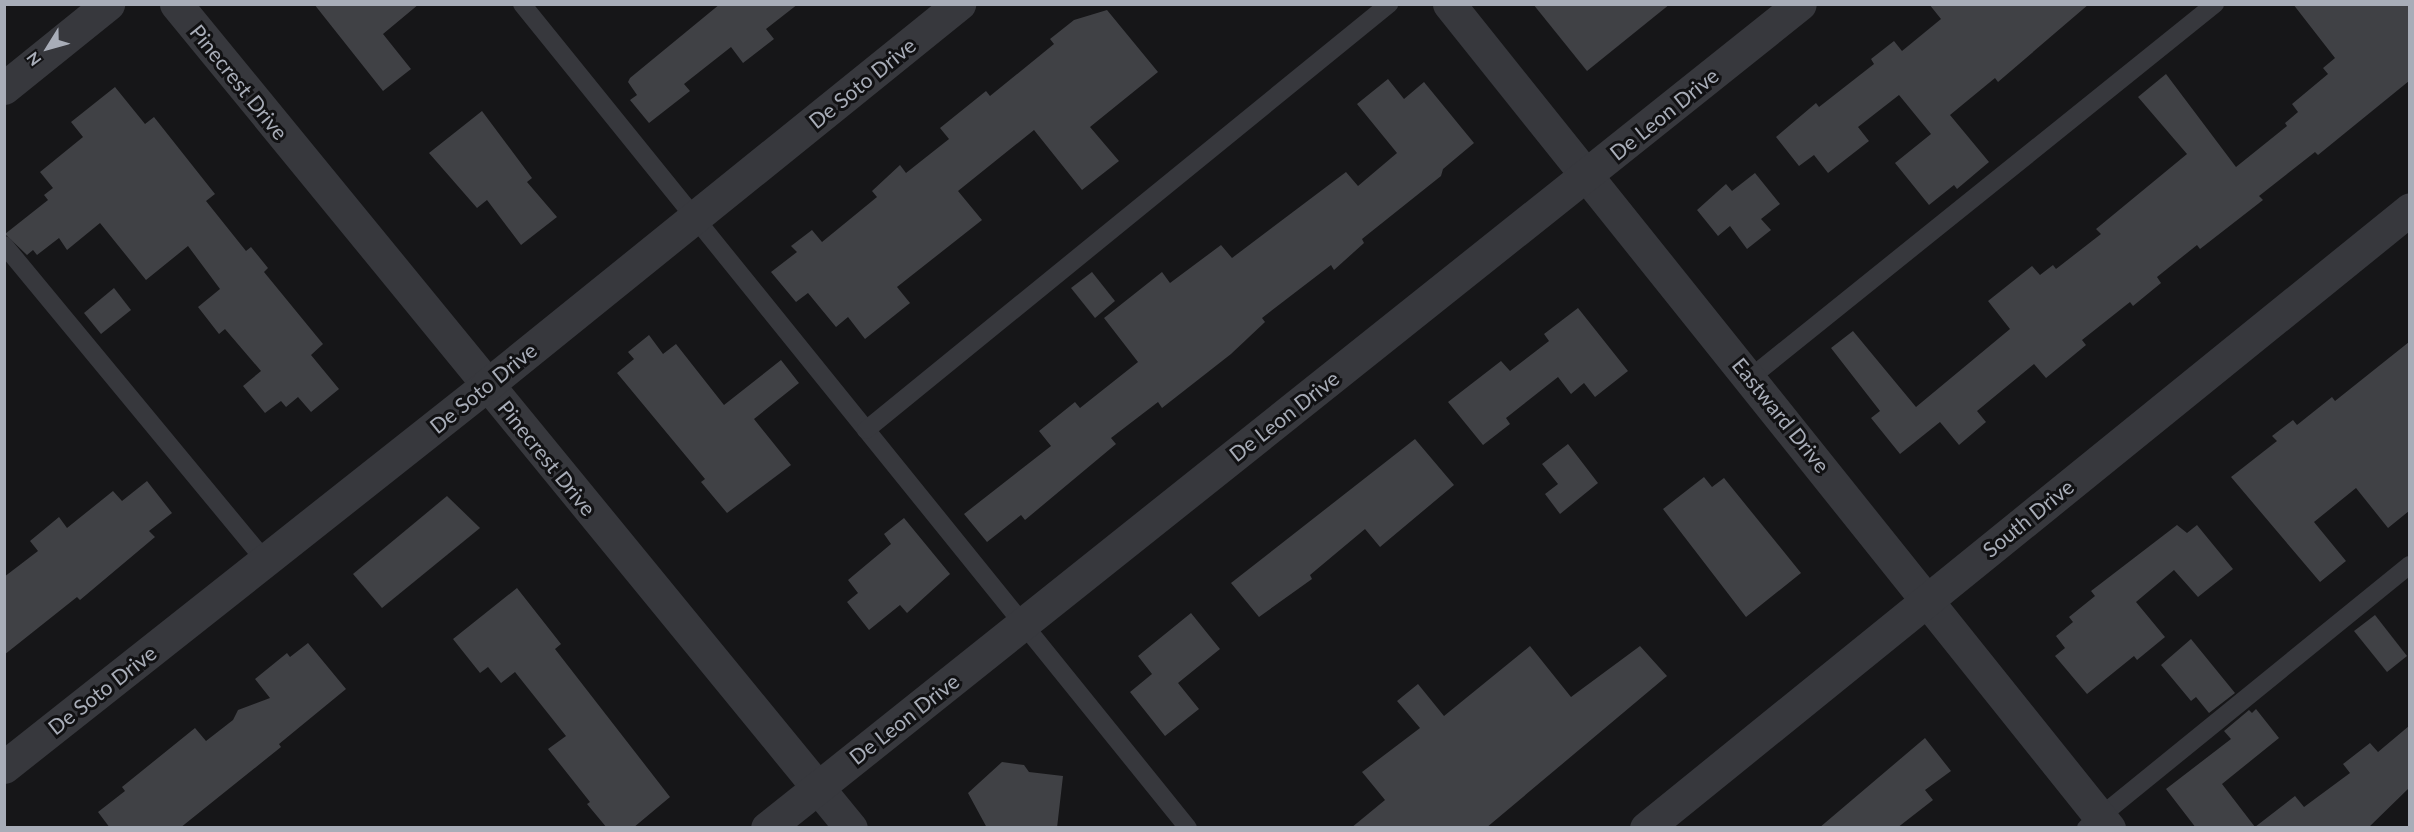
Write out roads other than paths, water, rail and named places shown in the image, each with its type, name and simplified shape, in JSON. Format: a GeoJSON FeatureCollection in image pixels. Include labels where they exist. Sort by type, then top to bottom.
{"type":"FeatureCollection","features":[{"type":"Feature","properties":{"kind":"street"},"geometry":{"type":"LineString","coordinates":[[4,88],[108,4]]}},
{"type":"Feature","properties":{"kind":"street","name":"Pinecrest Drive"},"geometry":{"type":"LineString","coordinates":[[176,4],[851,828]]}},
{"type":"Feature","properties":{"kind":"street","name":"De Soto Drive"},"geometry":{"type":"LineString","coordinates":[[4,767],[487,385],[959,4]]}},
{"type":"Feature","properties":{"kind":"street","name":"Eastward Drive"},"geometry":{"type":"LineString","coordinates":[[1449,4],[1929,598],[2098,824]]}},
{"type":"Feature","properties":{"kind":"street","name":"De Leon Drive"},"geometry":{"type":"LineString","coordinates":[[767,828],[1800,4]]}},
{"type":"Feature","properties":{"kind":"street","name":"South Drive"},"geometry":{"type":"LineString","coordinates":[[1646,828],[2409,209]]}},
{"type":"Feature","properties":{"kind":"lane"},"geometry":{"type":"LineString","coordinates":[[866,430],[1389,4]]}},
{"type":"Feature","properties":{"kind":"lane"},"geometry":{"type":"LineString","coordinates":[[1750,378],[2215,4]]}},
{"type":"Feature","properties":{"kind":"lane"},"geometry":{"type":"LineString","coordinates":[[528,6],[694,218],[1188,828]]}},
{"type":"Feature","properties":{"kind":"lane"},"geometry":{"type":"LineString","coordinates":[[4,245],[265,561]]}},
{"type":"Feature","properties":{"kind":"lane"},"geometry":{"type":"LineString","coordinates":[[2098,824],[2409,565]]}}]}
